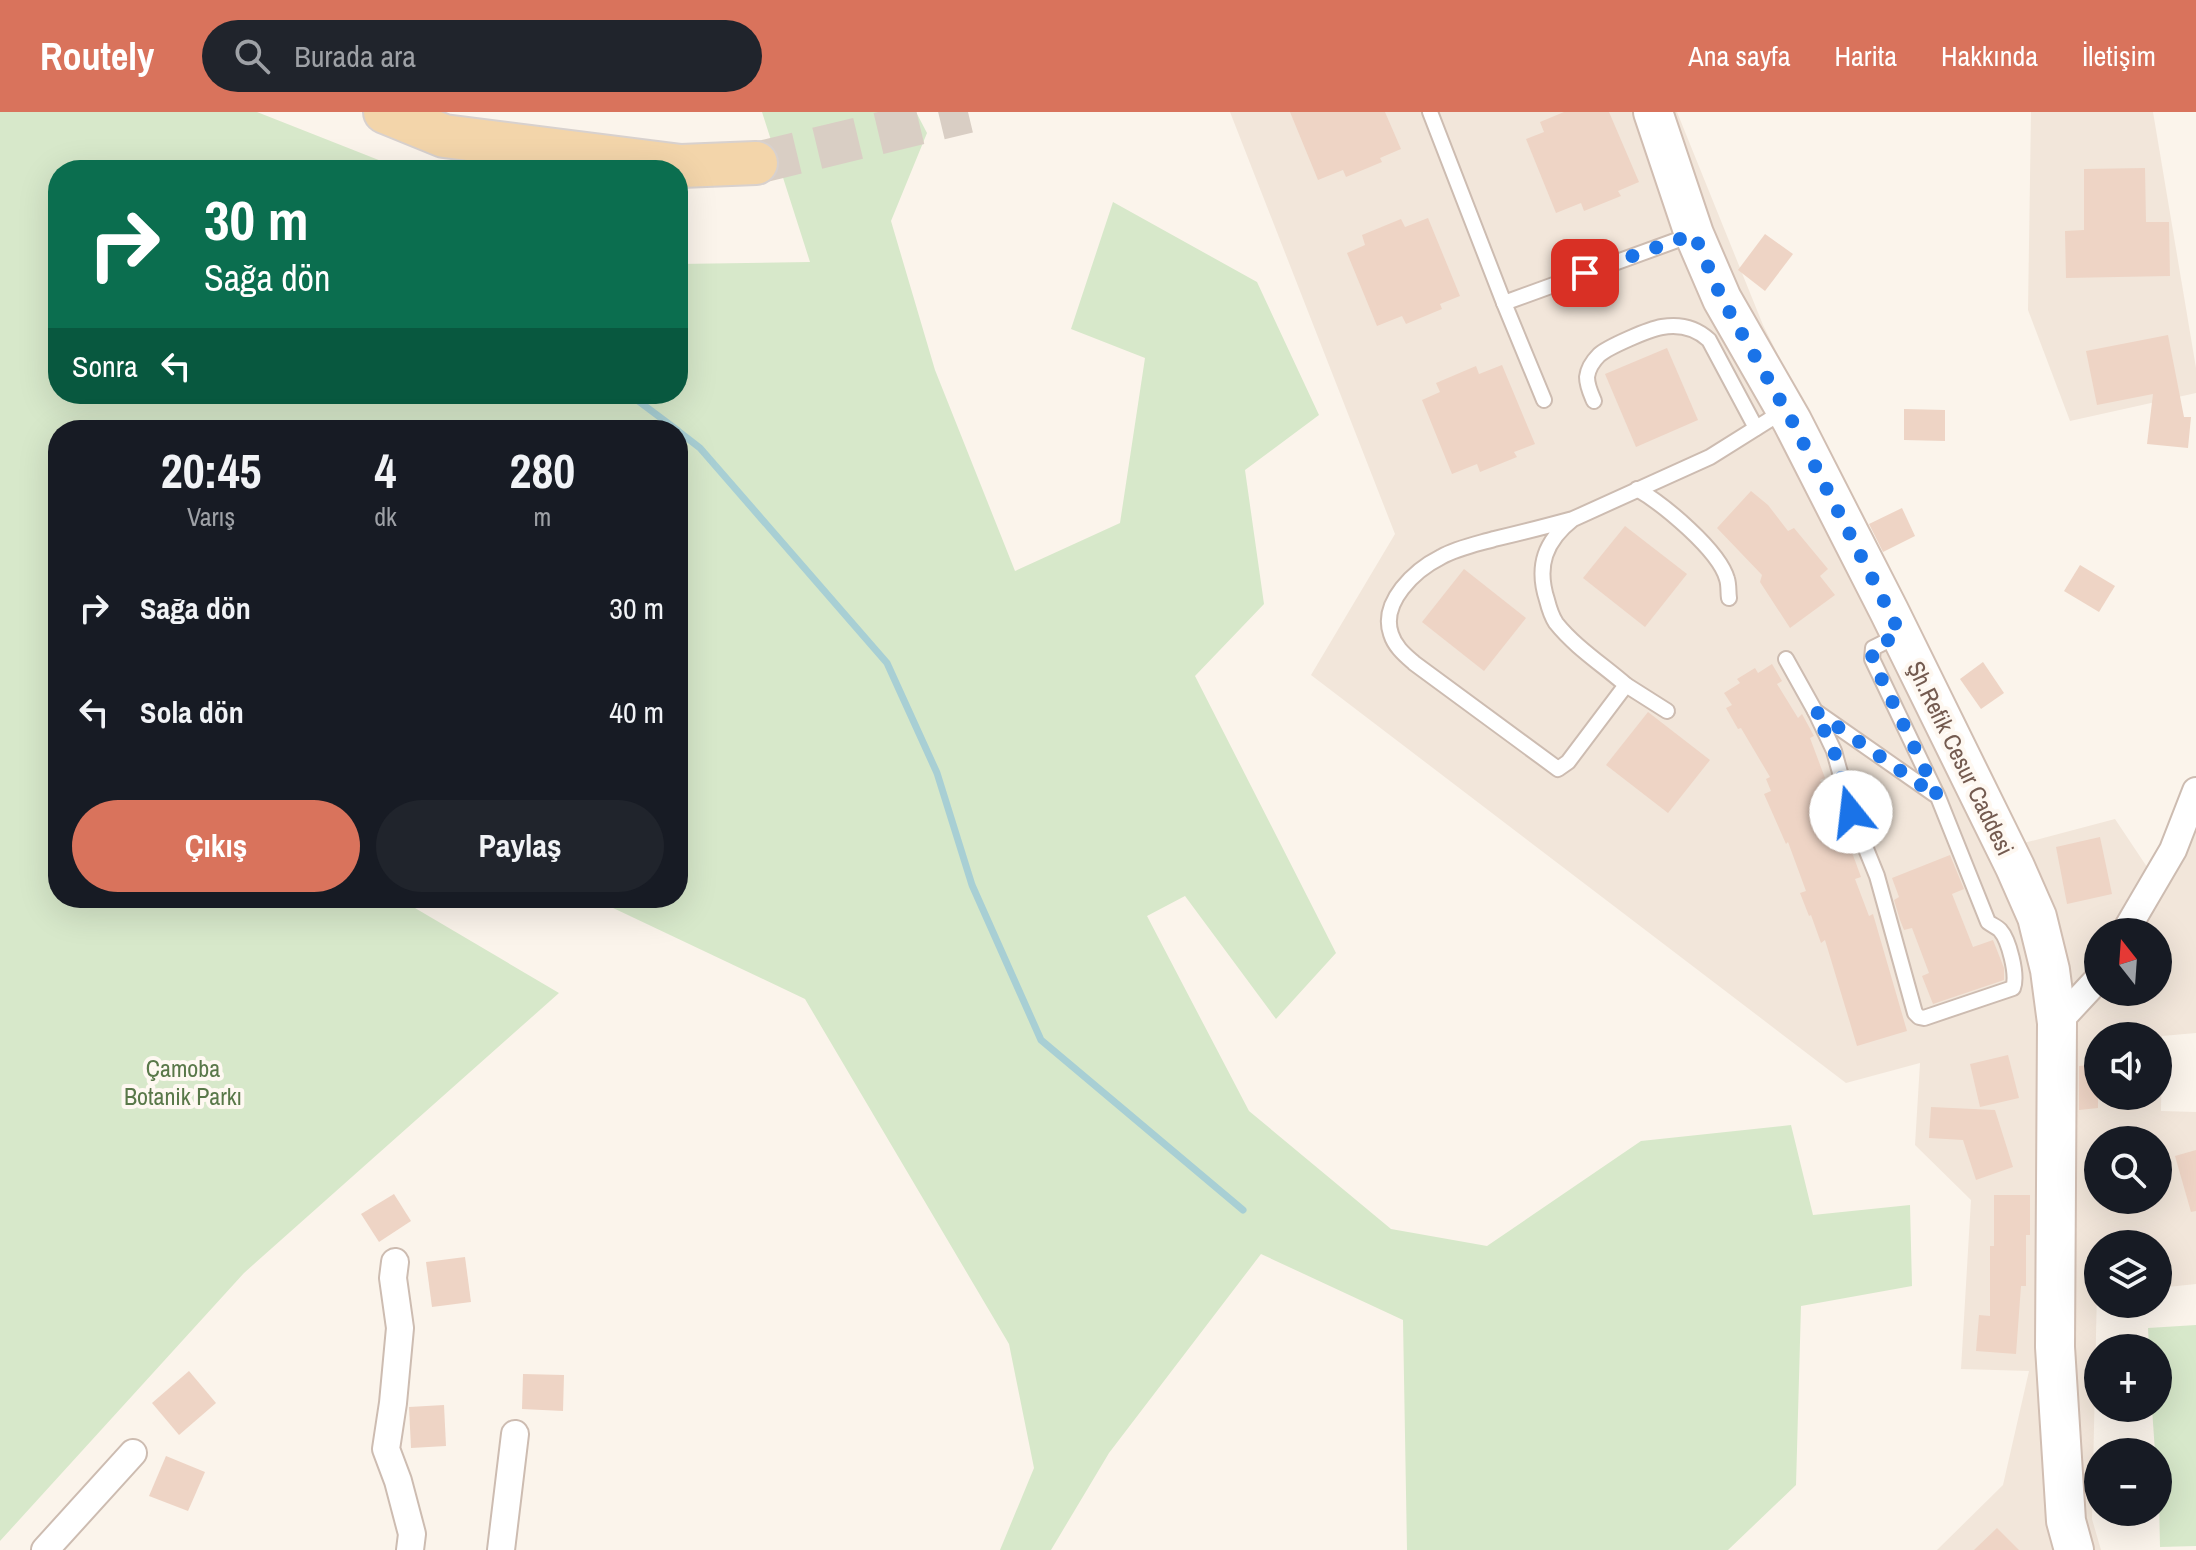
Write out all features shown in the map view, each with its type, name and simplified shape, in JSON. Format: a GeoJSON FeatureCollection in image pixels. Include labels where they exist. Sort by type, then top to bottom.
{"type":"FeatureCollection","features":[{"type":"Feature","properties":{"kind":"main road"},"geometry":{"type":"LineString","coordinates":[[385,112],[444,136],[634,160]]}},
{"type":"Feature","properties":{"kind":"main road"},"geometry":{"type":"LineString","coordinates":[[688,166],[756,163]]}},
{"type":"Feature","properties":{"kind":"street","name":"Şh.Refik Cesur Caddesi"},"geometry":{"type":"LineString","coordinates":[[1653,112],[1694,234],[1771,419],[1900,634],[2037,917],[2050,970],[2057,1023],[2055,1347],[2066,1521],[2074,1550]]}},
{"type":"Feature","properties":{"kind":"street"},"geometry":{"type":"LineString","coordinates":[[2133,918],[2173,850],[2196,791]]}},
{"type":"Feature","properties":{"kind":"street"},"geometry":{"type":"LineString","coordinates":[[2057,1023],[2084,994]]}},
{"type":"Feature","properties":{"kind":"street"},"geometry":{"type":"LineString","coordinates":[[395,1262],[393,1278],[400,1328],[386,1449],[412,1534],[410,1550]]}},
{"type":"Feature","properties":{"kind":"street"},"geometry":{"type":"LineString","coordinates":[[501,1550],[515,1434]]}},
{"type":"Feature","properties":{"kind":"street"},"geometry":{"type":"LineString","coordinates":[[45,1550],[133,1453]]}},
{"type":"Feature","properties":{"kind":"lane"},"geometry":{"type":"LineString","coordinates":[[1430,112],[1544,400]]}},
{"type":"Feature","properties":{"kind":"lane"},"geometry":{"type":"LineString","coordinates":[[1504,303],[1694,234]]}},
{"type":"Feature","properties":{"kind":"lane"},"geometry":{"type":"LineString","coordinates":[[1594,401],[1587,376],[1601,353],[1663,327],[1683,327],[1699,331],[1709,340],[1771,419],[1710,457],[1573,519],[1441,556],[1399,592],[1390,611],[1389,631],[1397,647],[1414,663],[1558,769],[1568,762],[1626,685]]}},
{"type":"Feature","properties":{"kind":"lane"},"geometry":{"type":"LineString","coordinates":[[1637,489],[1660,503],[1685,525],[1719,563],[1727,578],[1729,598]]}},
{"type":"Feature","properties":{"kind":"lane"},"geometry":{"type":"LineString","coordinates":[[1573,519],[1558,530],[1546,553],[1541,575],[1554,620],[1574,642],[1626,685],[1667,711]]}},
{"type":"Feature","properties":{"kind":"lane"},"geometry":{"type":"LineString","coordinates":[[1786,659],[1834,751],[1851,812],[1877,876],[1915,1013],[1924,1018],[2013,988],[2016,979],[2001,931],[1988,922],[1938,797],[1872,659],[1873,648],[1900,634]]}},
{"type":"Feature","properties":{"kind":"lane"},"geometry":{"type":"LineString","coordinates":[[1815,711],[1938,797]]}},
{"type":"Feature","properties":{"kind":"shaded area"},"geometry":{"type":"Polygon","coordinates":[[[1230,112],[1677,112],[1763,325],[2024,843],[2115,819],[2147,867],[2196,776],[2196,1033],[2172,1035],[2172,1022],[2084,1022],[2084,1110],[2196,1112],[2196,1284],[2172,1287],[2172,1230],[2084,1230],[2084,1318],[2096,1318],[2096,1334],[2084,1334],[2084,1422],[2094,1422],[2094,1438],[2084,1438],[2084,1526],[2094,1526],[2101,1550],[1937,1550],[2003,1485],[2029,1371],[1961,1369],[1971,1200],[1915,1145],[1920,1063],[1846,1083],[1311,675],[1395,534],[1230,112]]]}},
{"type":"Feature","properties":{"kind":"shaded area"},"geometry":{"type":"Polygon","coordinates":[[[2031,112],[2153,112],[2196,368],[2196,393],[2070,421],[2028,310],[2031,112]]]}},
{"type":"Feature","properties":{"kind":"green space","name":"Çamoba Botanik Parkı"},"geometry":{"type":"Polygon","coordinates":[[[0,112],[257,112],[379,160],[48,160],[48,404],[688,404],[688,264],[810,262],[762,112],[916,112],[927,133],[891,221],[935,370],[1015,571],[1120,523],[1145,358],[1071,329],[1113,202],[1257,282],[1319,415],[1245,470],[1264,604],[1195,676],[1336,953],[1276,1019],[1185,896],[1147,916],[1249,1111],[1391,1229],[1487,1246],[1641,1141],[1791,1125],[1813,1215],[1910,1205],[1912,1286],[1801,1306],[1796,1485],[1728,1550],[1407,1550],[1403,1320],[1261,1254],[1109,1453],[1051,1550],[1000,1550],[1034,1468],[1009,1344],[805,999],[613,908],[688,908],[688,420],[48,420],[48,908],[415,908],[559,993],[244,1273],[0,1541],[0,112]]]}},
{"type":"Feature","properties":{"kind":"green space"},"geometry":{"type":"Polygon","coordinates":[[[2196,1325],[2196,1546],[2160,1547],[2160,1526],[2172,1526],[2172,1438],[2154,1438],[2153,1422],[2172,1422],[2172,1334],[2148,1334],[2148,1328],[2196,1325]]]}},
{"type":"Feature","properties":{"kind":"building"},"geometry":{"type":"Polygon","coordinates":[[[1290,112],[1385,112],[1401,149],[1380,158],[1382,162],[1346,177],[1343,170],[1318,180],[1290,112]]]}},
{"type":"Feature","properties":{"kind":"building"},"geometry":{"type":"Polygon","coordinates":[[[1564,112],[1609,112],[1639,182],[1618,191],[1621,196],[1584,211],[1581,203],[1556,213],[1526,139],[1544,132],[1540,122],[1564,112]]]}},
{"type":"Feature","properties":{"kind":"building"},"geometry":{"type":"Polygon","coordinates":[[[2145,168],[2146,222],[2169,222],[2170,276],[2066,278],[2065,231],[2084,230],[2084,169],[2145,168]]]}},
{"type":"Feature","properties":{"kind":"building"},"geometry":{"type":"Polygon","coordinates":[[[1428,218],[1460,296],[1440,304],[1442,309],[1406,324],[1402,316],[1377,326],[1347,253],[1365,245],[1362,235],[1401,219],[1405,227],[1428,218]]]}},
{"type":"Feature","properties":{"kind":"building"},"geometry":{"type":"Polygon","coordinates":[[[1765,234],[1793,254],[1765,291],[1738,270],[1765,234]]]}},
{"type":"Feature","properties":{"kind":"building"},"geometry":{"type":"Polygon","coordinates":[[[2168,335],[2184,417],[2191,417],[2188,448],[2147,444],[2153,394],[2097,405],[2086,351],[2168,335]]]}},
{"type":"Feature","properties":{"kind":"building"},"geometry":{"type":"Polygon","coordinates":[[[1667,348],[1698,420],[1636,447],[1605,374],[1667,348]]]}},
{"type":"Feature","properties":{"kind":"building"},"geometry":{"type":"Polygon","coordinates":[[[1502,365],[1535,444],[1514,452],[1517,457],[1480,472],[1477,464],[1452,474],[1422,400],[1440,392],[1436,383],[1476,366],[1479,374],[1502,365]]]}},
{"type":"Feature","properties":{"kind":"building"},"geometry":{"type":"Polygon","coordinates":[[[1904,409],[1945,410],[1945,441],[1904,440],[1904,409]]]}},
{"type":"Feature","properties":{"kind":"building"},"geometry":{"type":"Polygon","coordinates":[[[1751,491],[1768,505],[1788,531],[1794,528],[1828,569],[1820,576],[1835,595],[1790,628],[1760,582],[1762,575],[1717,528],[1751,491]]]}},
{"type":"Feature","properties":{"kind":"building"},"geometry":{"type":"Polygon","coordinates":[[[1902,508],[1915,536],[1883,552],[1869,524],[1902,508]]]}},
{"type":"Feature","properties":{"kind":"building"},"geometry":{"type":"Polygon","coordinates":[[[1625,526],[1687,574],[1645,627],[1583,578],[1625,526]]]}},
{"type":"Feature","properties":{"kind":"building"},"geometry":{"type":"Polygon","coordinates":[[[2080,565],[2115,586],[2099,612],[2064,591],[2080,565]]]}},
{"type":"Feature","properties":{"kind":"building"},"geometry":{"type":"Polygon","coordinates":[[[1464,569],[1526,618],[1484,671],[1422,622],[1464,569]]]}},
{"type":"Feature","properties":{"kind":"building"},"geometry":{"type":"Polygon","coordinates":[[[1983,662],[2004,693],[1981,709],[1960,679],[1983,662]]]}},
{"type":"Feature","properties":{"kind":"building"},"geometry":{"type":"Polygon","coordinates":[[[1772,664],[1782,681],[1777,684],[1798,718],[1802,714],[1814,736],[1810,738],[1825,778],[1820,780],[1833,817],[1838,814],[1861,877],[1855,879],[1869,916],[1873,914],[1907,1031],[1857,1046],[1825,940],[1821,943],[1809,916],[1800,893],[1806,891],[1788,842],[1786,844],[1764,794],[1771,791],[1766,779],[1770,777],[1726,708],[1732,705],[1724,693],[1740,683],[1737,679],[1755,668],[1758,673],[1772,664]]]}},
{"type":"Feature","properties":{"kind":"building"},"geometry":{"type":"Polygon","coordinates":[[[1648,712],[1710,760],[1668,813],[1606,765],[1648,712]]]}},
{"type":"Feature","properties":{"kind":"building"},"geometry":{"type":"Polygon","coordinates":[[[2100,837],[2112,894],[2067,904],[2056,847],[2100,837]]]}},
{"type":"Feature","properties":{"kind":"building"},"geometry":{"type":"Polygon","coordinates":[[[1950,855],[1964,889],[1952,894],[1973,947],[1993,940],[2004,968],[2004,980],[1933,1004],[1922,976],[1929,973],[1912,928],[1904,930],[1900,920],[1894,900],[1899,897],[1892,878],[1950,855]]]}},
{"type":"Feature","properties":{"kind":"building"},"geometry":{"type":"Polygon","coordinates":[[[2008,1055],[2019,1098],[1980,1107],[1970,1064],[2008,1055]]]}},
{"type":"Feature","properties":{"kind":"building"},"geometry":{"type":"Polygon","coordinates":[[[2084,1065],[2084,1109],[2079,1110],[2079,1066],[2084,1065]]]}},
{"type":"Feature","properties":{"kind":"building"},"geometry":{"type":"Polygon","coordinates":[[[1931,1107],[1995,1110],[2013,1167],[1976,1180],[1963,1140],[1929,1138],[1931,1107]]]}},
{"type":"Feature","properties":{"kind":"building"},"geometry":{"type":"Polygon","coordinates":[[[2196,1150],[2196,1211],[2191,1212],[2175,1156],[2196,1150]]]}},
{"type":"Feature","properties":{"kind":"building"},"geometry":{"type":"Polygon","coordinates":[[[394,1194],[411,1221],[379,1242],[361,1214],[394,1194]]]}},
{"type":"Feature","properties":{"kind":"building"},"geometry":{"type":"Polygon","coordinates":[[[1994,1195],[2030,1195],[2026,1286],[2021,1286],[2016,1354],[1976,1351],[1979,1315],[1990,1316],[1994,1195]]]}},
{"type":"Feature","properties":{"kind":"building"},"geometry":{"type":"Polygon","coordinates":[[[465,1257],[471,1302],[432,1307],[426,1262],[465,1257]]]}},
{"type":"Feature","properties":{"kind":"building"},"geometry":{"type":"Polygon","coordinates":[[[189,1371],[216,1403],[179,1435],[152,1403],[189,1371]]]}},
{"type":"Feature","properties":{"kind":"building"},"geometry":{"type":"Polygon","coordinates":[[[523,1374],[564,1375],[563,1411],[522,1409],[523,1374]]]}},
{"type":"Feature","properties":{"kind":"building"},"geometry":{"type":"Polygon","coordinates":[[[444,1405],[446,1446],[411,1448],[409,1407],[444,1405]]]}},
{"type":"Feature","properties":{"kind":"building"},"geometry":{"type":"Polygon","coordinates":[[[166,1456],[205,1472],[188,1511],[149,1496],[166,1456]]]}},
{"type":"Feature","properties":{"kind":"building"},"geometry":{"type":"Polygon","coordinates":[[[1997,1528],[2019,1550],[1974,1550],[1997,1528]]]}},
{"type":"Feature","properties":{"kind":"waterway"},"geometry":{"type":"LineString","coordinates":[[461,153],[463,160]]}},
{"type":"Feature","properties":{"kind":"waterway"},"geometry":{"type":"LineString","coordinates":[[642,404],[664,420]]}},
{"type":"Feature","properties":{"kind":"waterway"},"geometry":{"type":"LineString","coordinates":[[688,439],[700,448],[887,663],[937,773],[972,885],[1041,1040],[1243,1210]]}},
{"type":"Feature","properties":{"kind":"tunnel"},"geometry":{"type":"LineString","coordinates":[[756,163],[968,112]]}},
{"type":"Feature","properties":{"kind":"route"},"geometry":{"type":"LineString","coordinates":[[1585,273],[1694,234],[1722,299],[1792,421],[1889,611],[1900,634],[1873,648],[1872,659],[1938,797],[1815,711],[1834,751],[1851,812]]}}]}
